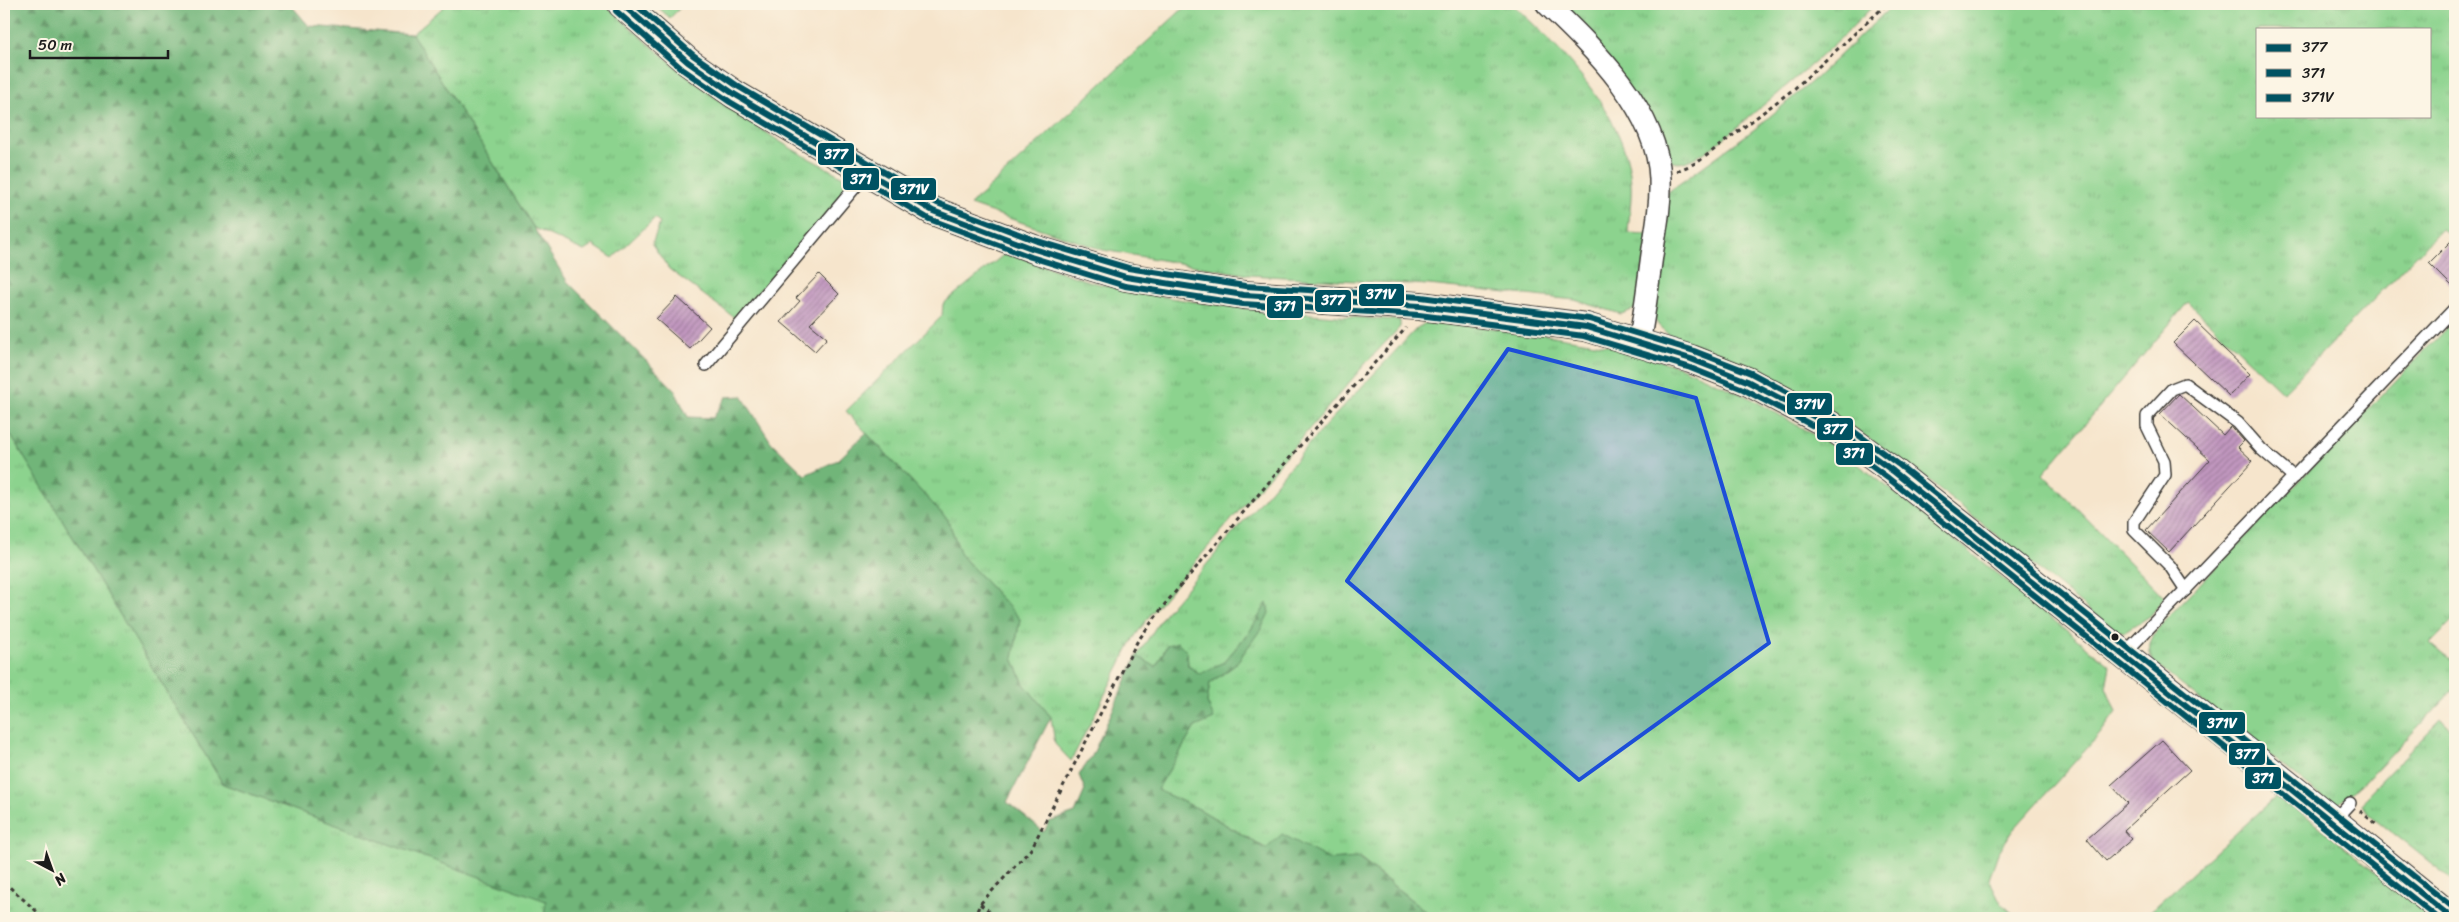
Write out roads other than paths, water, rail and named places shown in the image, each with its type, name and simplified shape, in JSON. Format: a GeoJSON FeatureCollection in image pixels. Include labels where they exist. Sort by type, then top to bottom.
{"type":"FeatureCollection","features":[{"type":"Feature","properties":{"kind":"main road"},"geometry":{"type":"LineString","coordinates":[[622,4],[688,62],[734,94],[933,211],[1034,249],[1126,277],[1244,296],[1420,306],[1586,327],[1639,342],[1748,381],[1830,425],[1893,471],[2153,678],[2342,812],[2452,918]]}},
{"type":"Feature","properties":{"kind":"street"},"geometry":{"type":"LineString","coordinates":[[1547,4],[1604,62],[1626,88],[1650,135],[1660,178],[1659,202],[1645,314],[1639,342]]}},
{"type":"Feature","properties":{"kind":"lane"},"geometry":{"type":"LineString","coordinates":[[706,365],[867,172]]}},
{"type":"Feature","properties":{"kind":"lane"},"geometry":{"type":"LineString","coordinates":[[2123,655],[2455,308]]}},
{"type":"Feature","properties":{"kind":"lane"},"geometry":{"type":"LineString","coordinates":[[2186,590],[2170,566],[2134,530],[2134,522],[2165,475],[2164,461],[2147,426],[2147,416],[2172,389],[2185,384],[2238,423],[2261,449],[2294,477]]}}]}
